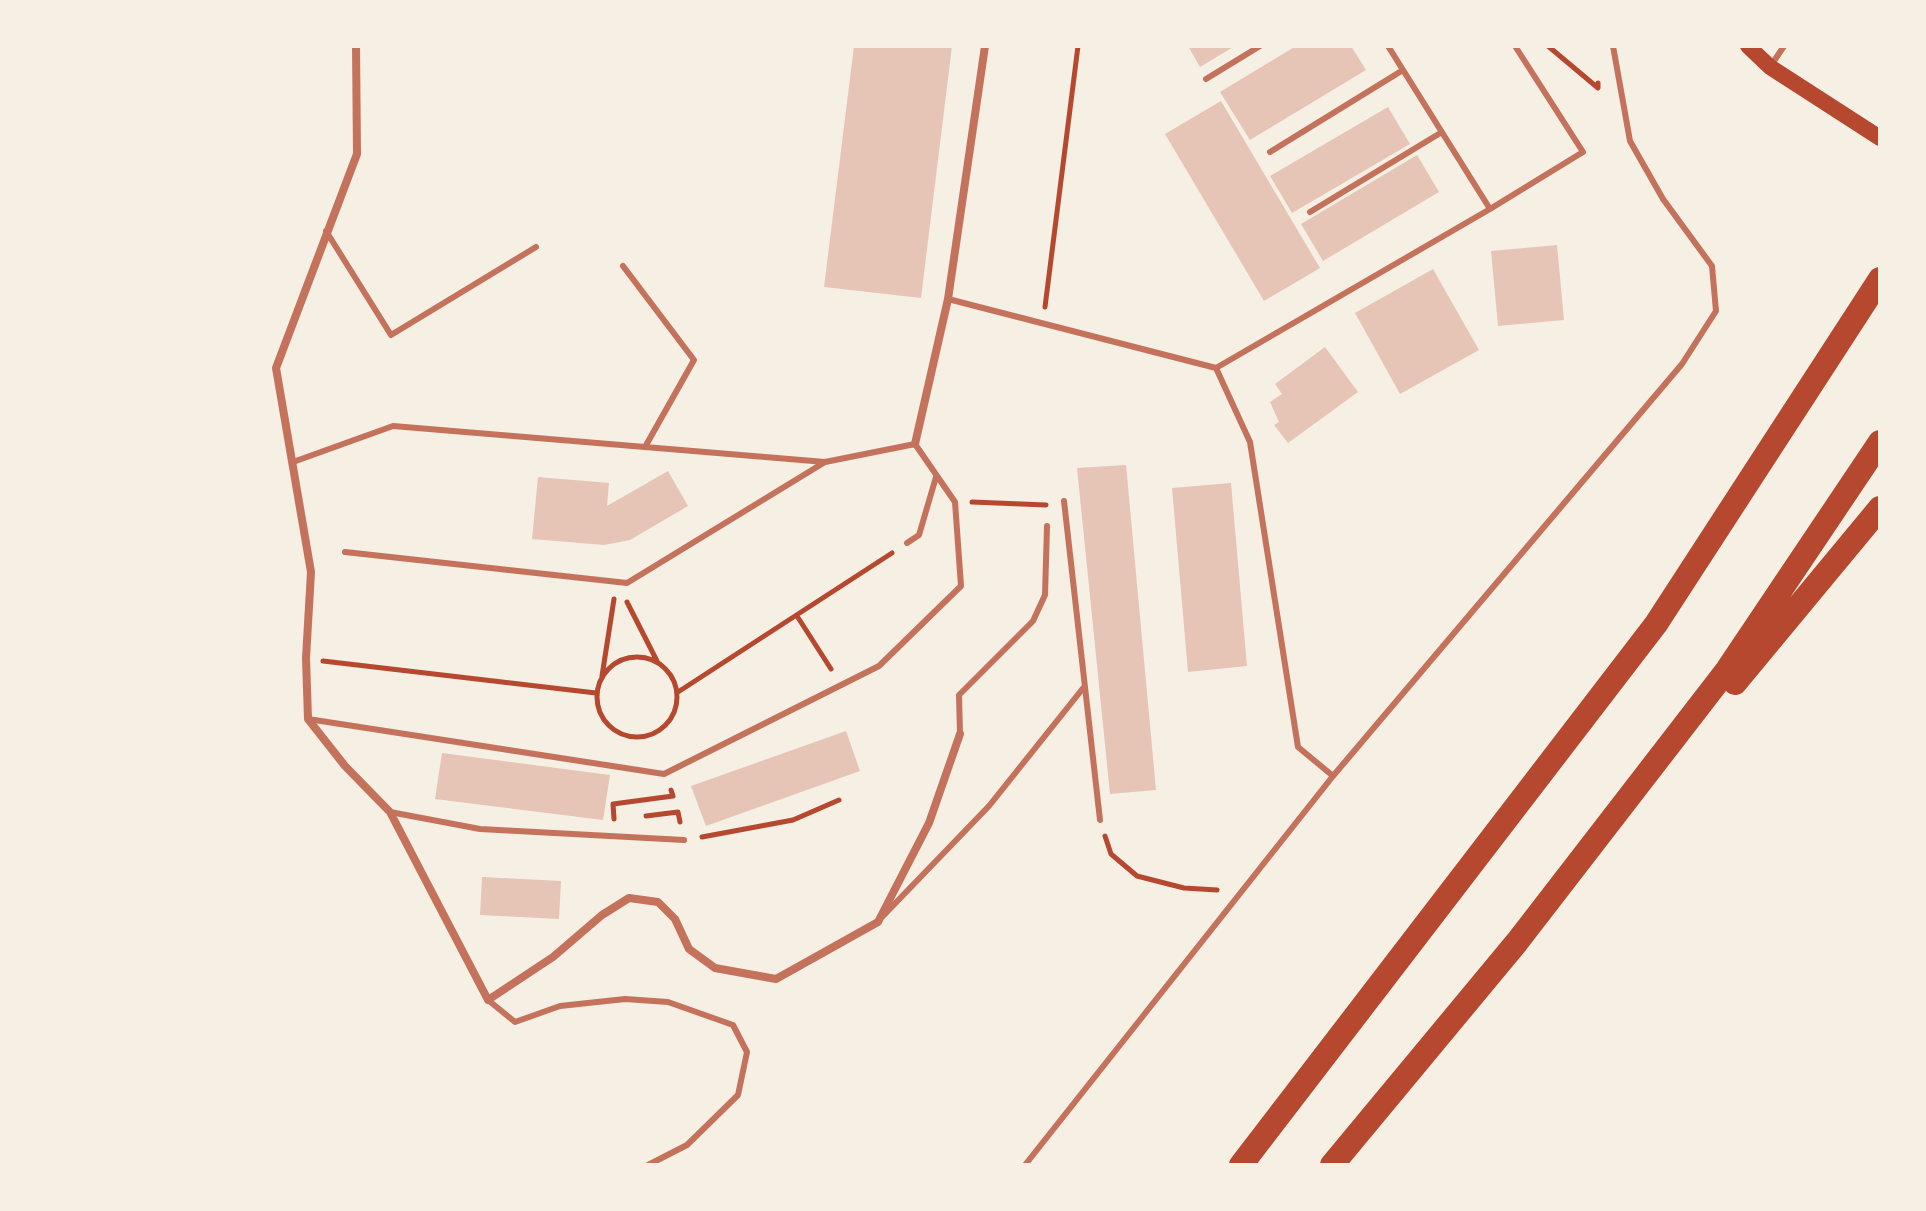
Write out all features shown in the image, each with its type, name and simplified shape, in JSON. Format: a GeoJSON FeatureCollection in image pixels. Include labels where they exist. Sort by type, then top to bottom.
{"type":"FeatureCollection","features":[{"type":"Feature","properties":{"kind":"highway"},"geometry":{"type":"LineString","coordinates":[[1241,1165],[1656,624],[1880,279]]}},
{"type":"Feature","properties":{"kind":"highway"},"geometry":{"type":"LineString","coordinates":[[1517,942],[1727,670],[1880,442]]}},
{"type":"Feature","properties":{"kind":"highway"},"geometry":{"type":"LineString","coordinates":[[1332,1165],[1880,508]]}},
{"type":"Feature","properties":{"kind":"main road"},"geometry":{"type":"LineString","coordinates":[[1748,46],[1770,67],[1880,138]]}},
{"type":"Feature","properties":{"kind":"street"},"geometry":{"type":"LineString","coordinates":[[356,46],[357,154],[276,368],[311,572],[306,658],[308,719],[345,766],[390,812],[488,1000],[553,957],[602,915],[629,898],[658,902],[675,919],[689,949],[715,968],[776,979],[878,922],[929,823],[960,734]]}},
{"type":"Feature","properties":{"kind":"street"},"geometry":{"type":"LineString","coordinates":[[915,444],[948,299],[985,46]]}},
{"type":"Feature","properties":{"kind":"lane"},"geometry":{"type":"LineString","coordinates":[[1206,79],[1260,46]]}},
{"type":"Feature","properties":{"kind":"lane"},"geometry":{"type":"LineString","coordinates":[[1388,46],[1490,209]]}},
{"type":"Feature","properties":{"kind":"lane"},"geometry":{"type":"LineString","coordinates":[[948,299],[1216,368],[1583,152],[1515,46]]}},
{"type":"Feature","properties":{"kind":"lane"},"geometry":{"type":"LineString","coordinates":[[1025,1165],[1333,776],[1682,364],[1716,311],[1712,266],[1663,199],[1630,141],[1613,46]]}},
{"type":"Feature","properties":{"kind":"lane"},"geometry":{"type":"LineString","coordinates":[[1770,67],[1784,46]]}},
{"type":"Feature","properties":{"kind":"lane"},"geometry":{"type":"LineString","coordinates":[[1270,152],[1403,70]]}},
{"type":"Feature","properties":{"kind":"lane"},"geometry":{"type":"LineString","coordinates":[[1310,212],[1442,132]]}},
{"type":"Feature","properties":{"kind":"lane"},"geometry":{"type":"LineString","coordinates":[[326,231],[391,335],[536,247]]}},
{"type":"Feature","properties":{"kind":"lane"},"geometry":{"type":"LineString","coordinates":[[623,266],[694,360],[645,447]]}},
{"type":"Feature","properties":{"kind":"lane"},"geometry":{"type":"LineString","coordinates":[[1216,368],[1250,442],[1298,747],[1333,776]]}},
{"type":"Feature","properties":{"kind":"lane"},"geometry":{"type":"LineString","coordinates":[[293,462],[393,426],[825,462],[915,444],[955,502],[961,586],[879,666],[664,774],[308,719]]}},
{"type":"Feature","properties":{"kind":"lane"},"geometry":{"type":"LineString","coordinates":[[345,552],[627,583],[825,462]]}},
{"type":"Feature","properties":{"kind":"lane"},"geometry":{"type":"LineString","coordinates":[[907,543],[919,535],[936,477]]}},
{"type":"Feature","properties":{"kind":"lane"},"geometry":{"type":"LineString","coordinates":[[1064,501],[1100,820]]}},
{"type":"Feature","properties":{"kind":"lane"},"geometry":{"type":"LineString","coordinates":[[960,734],[959,695],[1033,621],[1045,595],[1047,526]]}},
{"type":"Feature","properties":{"kind":"lane"},"geometry":{"type":"LineString","coordinates":[[878,922],[989,806],[1084,687]]}},
{"type":"Feature","properties":{"kind":"lane"},"geometry":{"type":"LineString","coordinates":[[390,812],[480,829],[684,840]]}},
{"type":"Feature","properties":{"kind":"lane"},"geometry":{"type":"LineString","coordinates":[[488,1000],[515,1022],[560,1006],[625,999],[668,1002],[733,1025],[747,1052],[738,1095],[687,1145],[648,1165]]}},
{"type":"Feature","properties":{"kind":"path"},"geometry":{"type":"LineString","coordinates":[[1043,323],[1078,46]]}},
{"type":"Feature","properties":{"kind":"path"},"geometry":{"type":"LineString","coordinates":[[1548,46],[1598,88],[1599,74]]}},
{"type":"Feature","properties":{"kind":"path"},"geometry":{"type":"LineString","coordinates":[[955,502],[1049,505],[1048,494]]}},
{"type":"Feature","properties":{"kind":"path"},"geometry":{"type":"LineString","coordinates":[[678,692],[907,543]]}},
{"type":"Feature","properties":{"kind":"path"},"geometry":{"type":"LineString","coordinates":[[617,582],[657,662]]}},
{"type":"Feature","properties":{"kind":"path"},"geometry":{"type":"LineString","coordinates":[[602,677],[618,661],[631,657],[657,662],[668,670],[678,692],[670,721],[648,736],[635,738],[611,728],[602,718],[596,693],[602,677],[617,582]]}},
{"type":"Feature","properties":{"kind":"path"},"geometry":{"type":"LineString","coordinates":[[797,616],[842,685]]}},
{"type":"Feature","properties":{"kind":"path"},"geometry":{"type":"LineString","coordinates":[[350,665],[596,693]]}},
{"type":"Feature","properties":{"kind":"path"},"geometry":{"type":"LineString","coordinates":[[627,819],[614,820],[613,804],[673,796],[664,774]]}},
{"type":"Feature","properties":{"kind":"path"},"geometry":{"type":"LineString","coordinates":[[640,817],[678,812],[684,840],[793,820],[839,800]]}},
{"type":"Feature","properties":{"kind":"path"},"geometry":{"type":"LineString","coordinates":[[1100,820],[1111,854],[1137,876],[1184,888],[1241,893]]}},
{"type":"Feature","properties":{"kind":"building"},"geometry":{"type":"Polygon","coordinates":[[[854,46],[952,46],[921,298],[824,287],[854,46]]]}},
{"type":"Feature","properties":{"kind":"building"},"geometry":{"type":"Polygon","coordinates":[[[1188,46],[1235,46],[1200,67],[1188,46]]]}},
{"type":"Feature","properties":{"kind":"building"},"geometry":{"type":"Polygon","coordinates":[[[1296,46],[1351,46],[1366,70],[1250,140],[1220,92],[1296,46]]]}},
{"type":"Feature","properties":{"kind":"building"},"geometry":{"type":"Polygon","coordinates":[[[1221,101],[1320,268],[1264,301],[1165,134],[1221,101]]]}},
{"type":"Feature","properties":{"kind":"building"},"geometry":{"type":"Polygon","coordinates":[[[1388,107],[1410,144],[1292,213],[1270,176],[1388,107]]]}},
{"type":"Feature","properties":{"kind":"building"},"geometry":{"type":"Polygon","coordinates":[[[1417,155],[1439,192],[1323,261],[1301,224],[1417,155]]]}},
{"type":"Feature","properties":{"kind":"building"},"geometry":{"type":"Polygon","coordinates":[[[1557,245],[1564,320],[1498,326],[1491,251],[1557,245]]]}},
{"type":"Feature","properties":{"kind":"building"},"geometry":{"type":"Polygon","coordinates":[[[1433,269],[1479,350],[1400,394],[1355,313],[1433,269]]]}},
{"type":"Feature","properties":{"kind":"building"},"geometry":{"type":"Polygon","coordinates":[[[1325,347],[1358,392],[1288,443],[1274,425],[1279,422],[1270,402],[1282,394],[1275,384],[1325,347]]]}},
{"type":"Feature","properties":{"kind":"building"},"geometry":{"type":"Polygon","coordinates":[[[1126,465],[1156,790],[1110,794],[1077,468],[1126,465]]]}},
{"type":"Feature","properties":{"kind":"building"},"geometry":{"type":"Polygon","coordinates":[[[668,471],[688,506],[630,540],[604,545],[532,539],[538,477],[609,483],[607,506],[668,471]]]}},
{"type":"Feature","properties":{"kind":"building"},"geometry":{"type":"Polygon","coordinates":[[[1231,483],[1247,666],[1188,672],[1172,488],[1231,483]]]}},
{"type":"Feature","properties":{"kind":"building"},"geometry":{"type":"Polygon","coordinates":[[[846,731],[860,771],[706,826],[691,786],[846,731]]]}},
{"type":"Feature","properties":{"kind":"building"},"geometry":{"type":"Polygon","coordinates":[[[442,753],[610,775],[603,820],[435,799],[442,753]]]}},
{"type":"Feature","properties":{"kind":"building"},"geometry":{"type":"Polygon","coordinates":[[[482,877],[561,881],[559,919],[480,915],[482,877]]]}}]}
